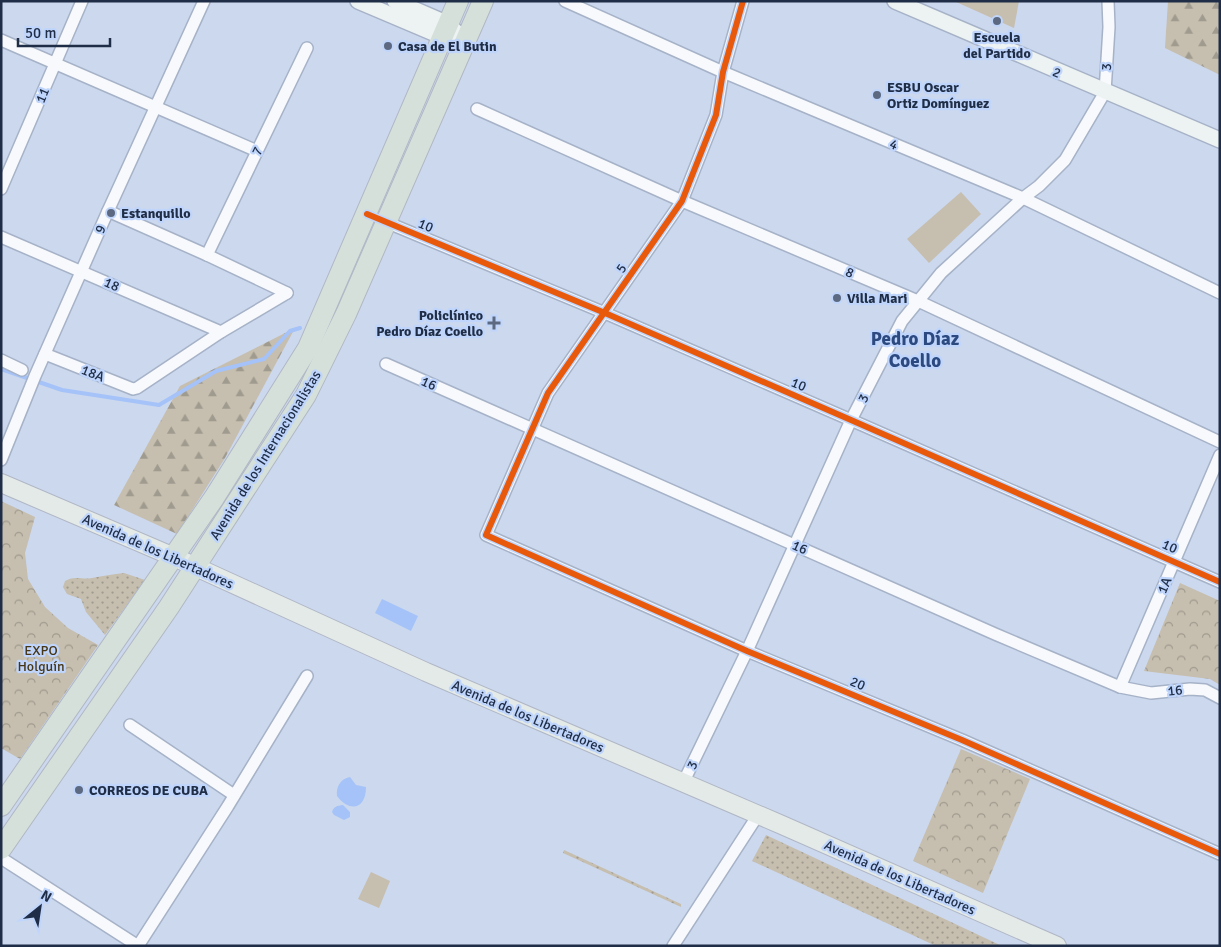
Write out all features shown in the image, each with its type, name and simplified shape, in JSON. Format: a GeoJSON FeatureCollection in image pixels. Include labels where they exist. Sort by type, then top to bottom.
{"type":"FeatureCollection","features":[{"type":"Feature","properties":{"kind":"highway","name":"Avenida de los Internacionalistas"},"geometry":{"type":"LineString","coordinates":[[1,806],[214,498],[308,348],[458,1]]}},
{"type":"Feature","properties":{"kind":"highway","name":"Avenida de los Internacionalistas"},"geometry":{"type":"LineString","coordinates":[[1,849],[195,567],[306,395],[342,321],[484,1]]}},
{"type":"Feature","properties":{"kind":"main road","name":"Avenida de los Libertadores"},"geometry":{"type":"LineString","coordinates":[[1,483],[174,557],[426,672],[758,814],[1057,946]]}},
{"type":"Feature","properties":{"kind":"street","name":"11"},"geometry":{"type":"LineString","coordinates":[[1,189],[82,1]]}},
{"type":"Feature","properties":{"kind":"street","name":"9"},"geometry":{"type":"LineString","coordinates":[[1,460],[81,271],[204,1]]}},
{"type":"Feature","properties":{"kind":"street"},"geometry":{"type":"LineString","coordinates":[[358,1],[446,30]]}},
{"type":"Feature","properties":{"kind":"street"},"geometry":{"type":"LineString","coordinates":[[395,1],[465,41]]}},
{"type":"Feature","properties":{"kind":"street","name":"4"},"geometry":{"type":"LineString","coordinates":[[565,1],[723,72],[1023,198],[1220,293]]}},
{"type":"Feature","properties":{"kind":"street","name":"5"},"geometry":{"type":"LineString","coordinates":[[486,535],[548,393],[682,201],[716,115],[723,72],[743,1]]}},
{"type":"Feature","properties":{"kind":"street","name":"2"},"geometry":{"type":"LineString","coordinates":[[895,1],[1220,140]]}},
{"type":"Feature","properties":{"kind":"street","name":"3"},"geometry":{"type":"LineString","coordinates":[[683,783],[747,651],[852,420],[902,321],[941,274],[1023,198],[1039,186],[1065,160],[1105,92],[1109,27],[1108,1]]}},
{"type":"Feature","properties":{"kind":"street"},"geometry":{"type":"LineString","coordinates":[[1,40],[257,151]]}},
{"type":"Feature","properties":{"kind":"street","name":"7"},"geometry":{"type":"LineString","coordinates":[[206,255],[306,48]]}},
{"type":"Feature","properties":{"kind":"street","name":"8"},"geometry":{"type":"LineString","coordinates":[[476,109],[682,201],[918,301],[1220,442]]}},
{"type":"Feature","properties":{"kind":"street"},"geometry":{"type":"LineString","coordinates":[[108,211],[286,293],[222,332]]}},
{"type":"Feature","properties":{"kind":"street","name":"10"},"geometry":{"type":"LineString","coordinates":[[367,214],[605,313],[1220,582]]}},
{"type":"Feature","properties":{"kind":"street","name":"18"},"geometry":{"type":"LineString","coordinates":[[1,237],[222,332]]}},
{"type":"Feature","properties":{"kind":"street","name":"18A"},"geometry":{"type":"LineString","coordinates":[[45,354],[133,389],[141,387],[222,332]]}},
{"type":"Feature","properties":{"kind":"street"},"geometry":{"type":"LineString","coordinates":[[1,360],[22,370]]}},
{"type":"Feature","properties":{"kind":"street","name":"16"},"geometry":{"type":"LineString","coordinates":[[386,364],[995,634],[1120,687],[1151,692],[1190,689],[1205,690],[1220,698]]}},
{"type":"Feature","properties":{"kind":"street","name":"1A"},"geometry":{"type":"LineString","coordinates":[[1120,687],[1220,455]]}},
{"type":"Feature","properties":{"kind":"street","name":"20"},"geometry":{"type":"LineString","coordinates":[[486,535],[747,651],[962,740],[1220,854]]}},
{"type":"Feature","properties":{"kind":"street"},"geometry":{"type":"LineString","coordinates":[[1,858],[138,946],[228,806],[307,676]]}},
{"type":"Feature","properties":{"kind":"street"},"geometry":{"type":"LineString","coordinates":[[130,725],[234,794]]}},
{"type":"Feature","properties":{"kind":"street"},"geometry":{"type":"LineString","coordinates":[[673,946],[758,814]]}},
{"type":"Feature","properties":{"kind":"green space"},"geometry":{"type":"Polygon","coordinates":[[[954,1],[1019,1],[1014,28],[954,1]]]}},
{"type":"Feature","properties":{"kind":"green space"},"geometry":{"type":"Polygon","coordinates":[[[1168,1],[1220,1],[1220,75],[1165,48],[1168,1]]]}},
{"type":"Feature","properties":{"kind":"green space"},"geometry":{"type":"Polygon","coordinates":[[[961,192],[981,214],[929,263],[907,239],[961,192]]]}},
{"type":"Feature","properties":{"kind":"green space"},"geometry":{"type":"Polygon","coordinates":[[[295,328],[225,458],[177,534],[114,505],[180,386],[295,328]]]}},
{"type":"Feature","properties":{"kind":"green space","name":"EXPO Holguín"},"geometry":{"type":"Polygon","coordinates":[[[1,501],[35,517],[25,553],[28,579],[45,607],[68,628],[98,645],[20,759],[1,748],[1,501]]]}},
{"type":"Feature","properties":{"kind":"green space"},"geometry":{"type":"Polygon","coordinates":[[[124,573],[145,580],[105,635],[86,612],[81,599],[67,594],[63,587],[65,581],[72,578],[88,578],[124,573]]]}},
{"type":"Feature","properties":{"kind":"green space"},"geometry":{"type":"Polygon","coordinates":[[[1180,583],[1220,601],[1220,685],[1210,679],[1144,671],[1180,583]]]}},
{"type":"Feature","properties":{"kind":"green space"},"geometry":{"type":"Polygon","coordinates":[[[961,749],[1030,779],[983,893],[913,861],[961,749]]]}},
{"type":"Feature","properties":{"kind":"green space"},"geometry":{"type":"Polygon","coordinates":[[[766,835],[1002,946],[936,946],[752,861],[766,835]]]}},
{"type":"Feature","properties":{"kind":"green space"},"geometry":{"type":"Polygon","coordinates":[[[564,850],[681,904],[681,907],[563,853],[564,850]]]}},
{"type":"Feature","properties":{"kind":"green space"},"geometry":{"type":"Polygon","coordinates":[[[371,872],[390,881],[379,908],[358,899],[371,872]]]}},
{"type":"Feature","properties":{"kind":"water"},"geometry":{"type":"Polygon","coordinates":[[[382,599],[418,616],[411,631],[375,613],[382,599]]]}},
{"type":"Feature","properties":{"kind":"water"},"geometry":{"type":"Polygon","coordinates":[[[350,777],[356,785],[366,787],[363,800],[356,806],[347,805],[337,796],[339,784],[350,777]]]}},
{"type":"Feature","properties":{"kind":"water"},"geometry":{"type":"Polygon","coordinates":[[[343,805],[350,812],[350,817],[344,820],[332,812],[336,807],[343,805]]]}},
{"type":"Feature","properties":{"kind":"waterway"},"geometry":{"type":"LineString","coordinates":[[1,369],[62,390],[159,405],[216,371],[264,359],[290,331],[300,328]]}},
{"type":"Feature","properties":{"kind":"cycle path"},"geometry":{"type":"LineString","coordinates":[[743,1],[723,72],[716,115],[682,201],[548,393],[486,535],[747,651],[962,740],[1220,854]]}},
{"type":"Feature","properties":{"kind":"cycle path"},"geometry":{"type":"LineString","coordinates":[[367,214],[605,313],[1220,582]]}},
{"type":"Feature","properties":{"kind":"place","name":"Escuela del Partido"},"geometry":{"type":"Point","coordinates":[997,21]}},
{"type":"Feature","properties":{"kind":"place","name":"Casa de El Butin"},"geometry":{"type":"Point","coordinates":[388,46]}},
{"type":"Feature","properties":{"kind":"place","name":"ESBU Oscar Ortiz Domínguez"},"geometry":{"type":"Point","coordinates":[877,95]}},
{"type":"Feature","properties":{"kind":"place","name":"Estanquillo"},"geometry":{"type":"Point","coordinates":[111,213]}},
{"type":"Feature","properties":{"kind":"place","name":"Villa Mari"},"geometry":{"type":"Point","coordinates":[837,298]}},
{"type":"Feature","properties":{"kind":"place","name":"Policlínico Pedro Díaz Coello"},"geometry":{"type":"Point","coordinates":[494,323]}},
{"type":"Feature","properties":{"kind":"place","name":"CORREOS DE CUBA"},"geometry":{"type":"Point","coordinates":[79,790]}},
{"type":"Feature","properties":{"kind":"district","name":"Pedro Díaz Coello"},"geometry":{"type":"Point","coordinates":[915,349]}}]}
